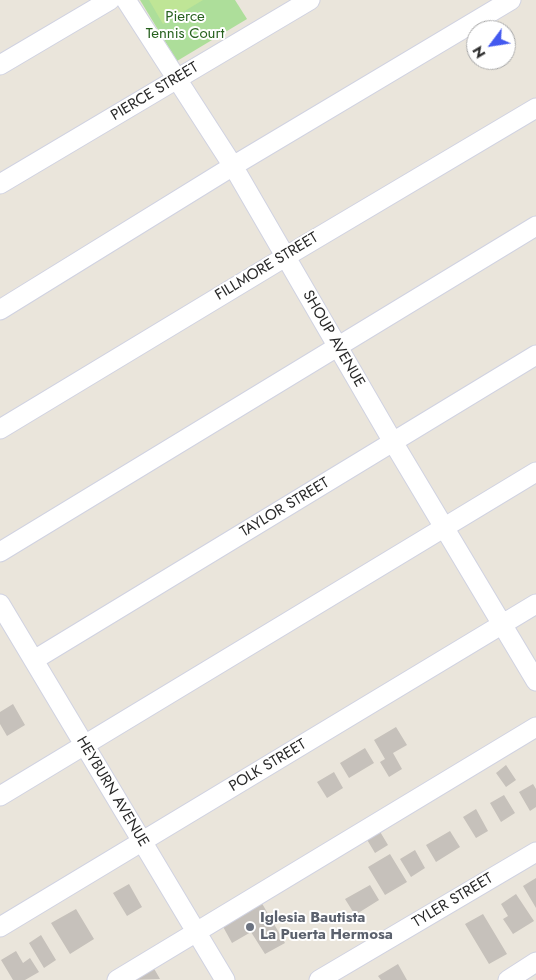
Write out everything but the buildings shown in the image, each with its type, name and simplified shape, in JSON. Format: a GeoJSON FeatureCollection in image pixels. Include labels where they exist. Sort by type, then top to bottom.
{"type":"FeatureCollection","features":[{"type":"Feature","properties":{"kind":"street"},"geometry":{"type":"LineString","coordinates":[[0,65],[110,0]]}},
{"type":"Feature","properties":{"kind":"street","name":"SHOUP AVENUE"},"geometry":{"type":"LineString","coordinates":[[126,0],[233,166],[393,442],[536,681]]}},
{"type":"Feature","properties":{"kind":"street","name":"PIERCE STREET"},"geometry":{"type":"LineString","coordinates":[[0,184],[310,0]]}},
{"type":"Feature","properties":{"kind":"street"},"geometry":{"type":"LineString","coordinates":[[0,310],[233,166],[511,0]]}},
{"type":"Feature","properties":{"kind":"street","name":"FILLMORE STREET"},"geometry":{"type":"LineString","coordinates":[[0,429],[536,108]]}},
{"type":"Feature","properties":{"kind":"street"},"geometry":{"type":"LineString","coordinates":[[0,552],[536,226]]}},
{"type":"Feature","properties":{"kind":"street","name":"TAYLOR STREET"},"geometry":{"type":"LineString","coordinates":[[34,660],[536,355]]}},
{"type":"Feature","properties":{"kind":"street"},"geometry":{"type":"LineString","coordinates":[[0,796],[536,472]]}},
{"type":"Feature","properties":{"kind":"street","name":"HEYBURN AVENUE"},"geometry":{"type":"LineString","coordinates":[[0,604],[225,980]]}},
{"type":"Feature","properties":{"kind":"street","name":"POLK STREET"},"geometry":{"type":"LineString","coordinates":[[0,927],[536,604]]}},
{"type":"Feature","properties":{"kind":"street"},"geometry":{"type":"LineString","coordinates":[[117,980],[195,931],[536,727]]}},
{"type":"Feature","properties":{"kind":"street","name":"TYLER STREET"},"geometry":{"type":"LineString","coordinates":[[319,980],[536,852]]}},
{"type":"Feature","properties":{"kind":"street"},"geometry":{"type":"LineString","coordinates":[[508,980],[536,962]]}},
{"type":"Feature","properties":{"kind":"green space","name":"Pierce Tennis Court"},"geometry":{"type":"Polygon","coordinates":[[[140,0],[235,0],[247,19],[177,61],[140,0]]]}},
{"type":"Feature","properties":{"kind":"green space"},"geometry":{"type":"Polygon","coordinates":[[[149,0],[203,0],[163,24],[149,0]]]}},
{"type":"Feature","properties":{"kind":"place","name":"Iglesia Bautista La Puerta Hermosa"},"geometry":{"type":"Point","coordinates":[250,927]}}]}
